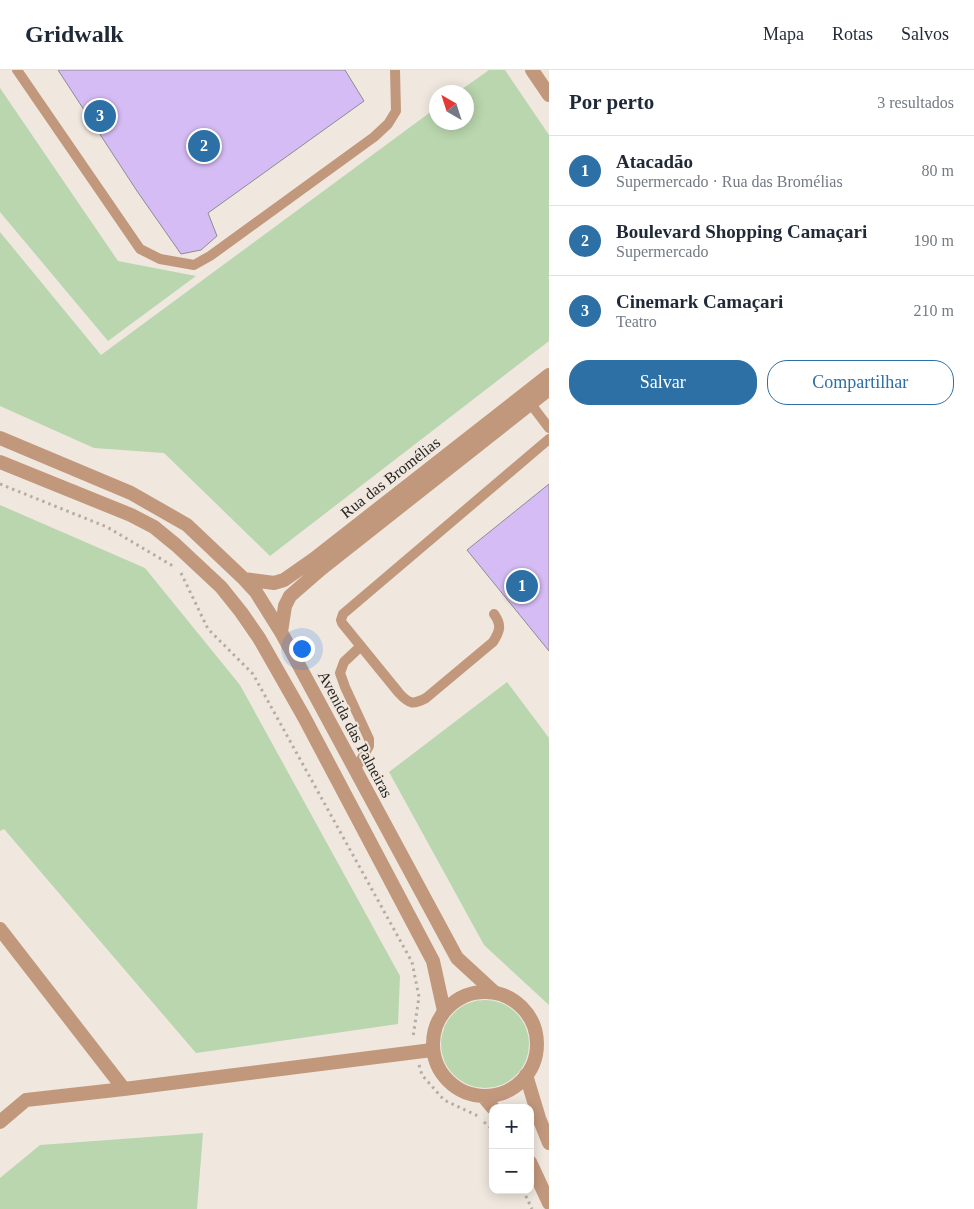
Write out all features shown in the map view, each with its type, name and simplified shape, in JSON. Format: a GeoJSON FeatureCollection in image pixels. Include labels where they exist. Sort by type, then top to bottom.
{"type":"FeatureCollection","features":[{"type":"Feature","properties":{"kind":"street"},"geometry":{"type":"LineString","coordinates":[[532,70],[549,95]]}},
{"type":"Feature","properties":{"kind":"street","name":"Rua das Bromélias"},"geometry":{"type":"LineString","coordinates":[[281,632],[285,606],[290,596],[527,399],[549,375]]}},
{"type":"Feature","properties":{"kind":"street","name":"Rua das Bromélias"},"geometry":{"type":"LineString","coordinates":[[244,579],[274,583],[284,580],[527,399],[549,389]]}},
{"type":"Feature","properties":{"kind":"street","name":"Avenida das Palneiras"},"geometry":{"type":"LineString","coordinates":[[0,438],[131,493],[187,525],[256,592],[281,632],[457,958],[494,992]]}},
{"type":"Feature","properties":{"kind":"street"},"geometry":{"type":"LineString","coordinates":[[0,462],[131,515],[154,528],[176,545],[221,587],[242,612],[304,717],[433,961],[444,1012]]}},
{"type":"Feature","properties":{"kind":"street"},"geometry":{"type":"LineString","coordinates":[[2,936],[124,1089]]}},
{"type":"Feature","properties":{"kind":"street"},"geometry":{"type":"LineString","coordinates":[[494,992],[509,997],[521,1006],[530,1018],[536,1032],[537,1047],[534,1062],[526,1075],[514,1087],[499,1094],[483,1096],[468,1093],[454,1086],[443,1076],[432,1050],[433,1035],[437,1022],[454,1002],[466,995],[494,992]]}},
{"type":"Feature","properties":{"kind":"street"},"geometry":{"type":"LineString","coordinates":[[0,1122],[26,1100],[432,1050]]}},
{"type":"Feature","properties":{"kind":"street"},"geometry":{"type":"LineString","coordinates":[[526,1075],[549,1143]]}},
{"type":"Feature","properties":{"kind":"street"},"geometry":{"type":"LineString","coordinates":[[483,1096],[490,1104]]}},
{"type":"Feature","properties":{"kind":"street"},"geometry":{"type":"LineString","coordinates":[[534,1171],[549,1203]]}},
{"type":"Feature","properties":{"kind":"lane"},"geometry":{"type":"LineString","coordinates":[[17,70],[140,250],[160,259],[194,265],[210,256],[374,137],[388,124],[396,111],[395,70]]}},
{"type":"Feature","properties":{"kind":"lane"},"geometry":{"type":"LineString","coordinates":[[527,399],[549,428]]}},
{"type":"Feature","properties":{"kind":"lane"},"geometry":{"type":"LineString","coordinates":[[494,614],[498,619],[499,628],[498,635],[493,642],[418,703],[405,700],[342,623],[343,614],[549,439]]}},
{"type":"Feature","properties":{"kind":"lane"},"geometry":{"type":"LineString","coordinates":[[355,770],[369,746],[369,739],[340,673],[344,662],[361,646]]}},
{"type":"Feature","properties":{"kind":"path"},"geometry":{"type":"LineString","coordinates":[[0,484],[107,527],[180,570],[208,629],[253,674],[412,962],[419,997],[413,1038],[422,1075],[444,1100],[477,1115],[489,1126]]}},
{"type":"Feature","properties":{"kind":"path"},"geometry":{"type":"LineString","coordinates":[[525,1194],[532,1209]]}},
{"type":"Feature","properties":{"kind":"green space"},"geometry":{"type":"Polygon","coordinates":[[[489,70],[505,70],[549,135],[549,341],[270,556],[164,453],[94,448],[0,406],[0,232],[101,355],[429,113],[429,130],[474,130],[474,85],[468,85],[489,70]]]}},
{"type":"Feature","properties":{"kind":"green space"},"geometry":{"type":"Polygon","coordinates":[[[0,88],[118,261],[196,276],[108,341],[0,212],[0,88]]]}},
{"type":"Feature","properties":{"kind":"green space"},"geometry":{"type":"Polygon","coordinates":[[[0,505],[145,568],[240,685],[400,976],[398,1024],[196,1053],[4,829],[0,831],[0,505]]]}},
{"type":"Feature","properties":{"kind":"green space"},"geometry":{"type":"Polygon","coordinates":[[[507,682],[549,738],[549,1005],[484,945],[389,772],[507,682]]]}},
{"type":"Feature","properties":{"kind":"green space"},"geometry":{"type":"Polygon","coordinates":[[[485,1000],[502,1004],[516,1013],[525,1027],[529,1044],[525,1061],[516,1075],[502,1084],[485,1088],[468,1084],[454,1075],[445,1061],[441,1044],[445,1027],[454,1013],[468,1004],[485,1000]]]}},
{"type":"Feature","properties":{"kind":"green space"},"geometry":{"type":"Polygon","coordinates":[[[203,1133],[197,1209],[0,1209],[0,1178],[40,1145],[203,1133]]]}},
{"type":"Feature","properties":{"kind":"building"},"geometry":{"type":"Polygon","coordinates":[[[58,70],[345,70],[364,101],[208,213],[217,236],[201,250],[181,254],[137,191],[58,70]]]}},
{"type":"Feature","properties":{"kind":"building"},"geometry":{"type":"Polygon","coordinates":[[[549,484],[549,651],[467,550],[549,484]]]}},
{"type":"Feature","properties":{"kind":"place","name":"Cinemark Camaçari"},"geometry":{"type":"Point","coordinates":[100,116]}},
{"type":"Feature","properties":{"kind":"place","name":"Boulevard Shopping Camaçari"},"geometry":{"type":"Point","coordinates":[204,146]}},
{"type":"Feature","properties":{"kind":"place","name":"Atacadão"},"geometry":{"type":"Point","coordinates":[522,586]}}]}
